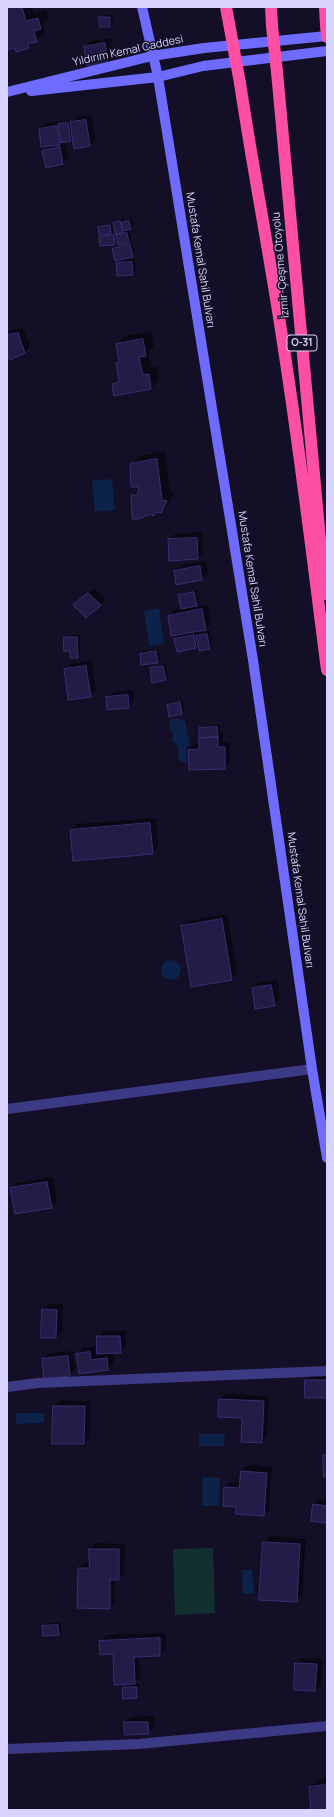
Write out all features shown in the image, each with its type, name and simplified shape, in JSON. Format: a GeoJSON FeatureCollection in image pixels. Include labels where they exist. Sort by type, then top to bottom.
{"type":"FeatureCollection","features":[{"type":"Feature","properties":{"kind":"highway"},"geometry":{"type":"LineString","coordinates":[[226,7],[240,83],[254,177],[293,410],[327,670]]}},
{"type":"Feature","properties":{"kind":"highway","name":"İzmir-Çeşme Otoyolu"},"geometry":{"type":"LineString","coordinates":[[271,7],[327,615]]}},
{"type":"Feature","properties":{"kind":"highway"},"geometry":{"type":"LineString","coordinates":[[325,7],[327,33]]}},
{"type":"Feature","properties":{"kind":"main road","name":"Mustafa Kemal Sahil Bulvarı"},"geometry":{"type":"LineString","coordinates":[[142,7],[158,77],[253,660],[312,1069],[327,1158]]}},
{"type":"Feature","properties":{"kind":"main road","name":"Yıldırım Kemal Caddesi"},"geometry":{"type":"LineString","coordinates":[[7,93],[152,56],[327,33]]}},
{"type":"Feature","properties":{"kind":"main road","name":"Yıldırım Kemal Caddesi"},"geometry":{"type":"LineString","coordinates":[[7,93],[158,77],[203,66],[327,51]]}},
{"type":"Feature","properties":{"kind":"street"},"geometry":{"type":"LineString","coordinates":[[7,1109],[312,1069]]}},
{"type":"Feature","properties":{"kind":"street"},"geometry":{"type":"LineString","coordinates":[[7,1387],[38,1383],[327,1371]]}},
{"type":"Feature","properties":{"kind":"street"},"geometry":{"type":"LineString","coordinates":[[7,1750],[139,1744],[327,1726]]}},
{"type":"Feature","properties":{"kind":"green space"},"geometry":{"type":"Polygon","coordinates":[[[213,1548],[215,1613],[175,1615],[173,1549],[213,1548]]]}},
{"type":"Feature","properties":{"kind":"water"},"geometry":{"type":"Polygon","coordinates":[[[112,479],[115,510],[95,512],[92,481],[112,479]]]}},
{"type":"Feature","properties":{"kind":"water"},"geometry":{"type":"Polygon","coordinates":[[[159,608],[164,644],[149,646],[144,611],[159,608]]]}},
{"type":"Feature","properties":{"kind":"water"},"geometry":{"type":"Polygon","coordinates":[[[176,718],[185,721],[190,744],[186,748],[187,763],[179,760],[178,746],[172,741],[173,733],[169,730],[170,720],[176,718]]]}},
{"type":"Feature","properties":{"kind":"water"},"geometry":{"type":"Polygon","coordinates":[[[171,960],[178,963],[181,970],[178,977],[171,980],[164,977],[161,970],[164,963],[171,960]]]}},
{"type":"Feature","properties":{"kind":"water"},"geometry":{"type":"Polygon","coordinates":[[[17,1413],[44,1413],[44,1423],[15,1424],[17,1413]]]}},
{"type":"Feature","properties":{"kind":"water"},"geometry":{"type":"Polygon","coordinates":[[[199,1434],[225,1434],[224,1446],[199,1446],[199,1434]]]}},
{"type":"Feature","properties":{"kind":"water"},"geometry":{"type":"Polygon","coordinates":[[[203,1477],[220,1478],[219,1506],[202,1506],[203,1477]]]}},
{"type":"Feature","properties":{"kind":"water"},"geometry":{"type":"Polygon","coordinates":[[[252,1569],[254,1593],[243,1594],[242,1570],[252,1569]]]}},
{"type":"Feature","properties":{"kind":"building"},"geometry":{"type":"Polygon","coordinates":[[[7,7],[22,7],[26,21],[38,18],[41,29],[34,31],[37,42],[28,44],[29,48],[16,52],[15,48],[7,50],[7,7]]]}},
{"type":"Feature","properties":{"kind":"building"},"geometry":{"type":"Polygon","coordinates":[[[99,17],[110,17],[110,27],[100,27],[99,17]]]}},
{"type":"Feature","properties":{"kind":"building"},"geometry":{"type":"Polygon","coordinates":[[[105,43],[108,63],[87,66],[84,47],[105,43]]]}},
{"type":"Feature","properties":{"kind":"building"},"geometry":{"type":"Polygon","coordinates":[[[86,120],[90,146],[74,149],[70,122],[86,120]]]}},
{"type":"Feature","properties":{"kind":"building"},"geometry":{"type":"Polygon","coordinates":[[[68,123],[71,141],[61,143],[58,124],[68,123]]]}},
{"type":"Feature","properties":{"kind":"building"},"geometry":{"type":"Polygon","coordinates":[[[57,126],[60,145],[41,147],[39,129],[57,126]]]}},
{"type":"Feature","properties":{"kind":"building"},"geometry":{"type":"Polygon","coordinates":[[[60,147],[63,164],[46,168],[42,151],[60,147]]]}},
{"type":"Feature","properties":{"kind":"building"},"geometry":{"type":"Polygon","coordinates":[[[120,221],[123,233],[115,234],[113,223],[120,221]]]}},
{"type":"Feature","properties":{"kind":"building"},"geometry":{"type":"Polygon","coordinates":[[[129,221],[131,229],[124,231],[121,223],[129,221]]]}},
{"type":"Feature","properties":{"kind":"building"},"geometry":{"type":"Polygon","coordinates":[[[110,225],[111,234],[99,235],[98,227],[110,225]]]}},
{"type":"Feature","properties":{"kind":"building"},"geometry":{"type":"Polygon","coordinates":[[[127,233],[129,242],[118,245],[116,235],[127,233]]]}},
{"type":"Feature","properties":{"kind":"building"},"geometry":{"type":"Polygon","coordinates":[[[114,235],[115,245],[100,246],[99,237],[114,235]]]}},
{"type":"Feature","properties":{"kind":"building"},"geometry":{"type":"Polygon","coordinates":[[[130,244],[133,257],[115,261],[112,249],[130,244]]]}},
{"type":"Feature","properties":{"kind":"building"},"geometry":{"type":"Polygon","coordinates":[[[132,262],[133,275],[117,276],[116,263],[132,262]]]}},
{"type":"Feature","properties":{"kind":"building"},"geometry":{"type":"Polygon","coordinates":[[[18,333],[25,353],[10,360],[7,354],[7,335],[18,333]]]}},
{"type":"Feature","properties":{"kind":"building"},"geometry":{"type":"Polygon","coordinates":[[[143,339],[146,356],[139,357],[143,375],[149,374],[151,389],[114,396],[112,384],[119,382],[116,363],[119,362],[116,344],[143,339]]]}},
{"type":"Feature","properties":{"kind":"building"},"geometry":{"type":"Polygon","coordinates":[[[157,459],[162,500],[167,501],[161,513],[157,512],[153,516],[150,514],[139,519],[132,519],[131,495],[137,495],[139,487],[131,487],[130,464],[157,459]]]}},
{"type":"Feature","properties":{"kind":"building"},"geometry":{"type":"Polygon","coordinates":[[[197,538],[198,559],[169,561],[168,539],[197,538]]]}},
{"type":"Feature","properties":{"kind":"building"},"geometry":{"type":"Polygon","coordinates":[[[200,566],[202,580],[176,585],[174,571],[200,566]]]}},
{"type":"Feature","properties":{"kind":"building"},"geometry":{"type":"Polygon","coordinates":[[[194,592],[197,606],[181,609],[178,595],[194,592]]]}},
{"type":"Feature","properties":{"kind":"building"},"geometry":{"type":"Polygon","coordinates":[[[88,593],[101,605],[86,618],[73,605],[88,593]]]}},
{"type":"Feature","properties":{"kind":"building"},"geometry":{"type":"Polygon","coordinates":[[[202,609],[206,630],[171,636],[168,616],[202,609]]]}},
{"type":"Feature","properties":{"kind":"building"},"geometry":{"type":"Polygon","coordinates":[[[207,634],[210,649],[199,651],[196,636],[207,634]]]}},
{"type":"Feature","properties":{"kind":"building"},"geometry":{"type":"Polygon","coordinates":[[[194,635],[196,648],[177,652],[174,639],[194,635]]]}},
{"type":"Feature","properties":{"kind":"building"},"geometry":{"type":"Polygon","coordinates":[[[64,637],[77,637],[78,658],[70,658],[70,651],[64,651],[64,637]]]}},
{"type":"Feature","properties":{"kind":"building"},"geometry":{"type":"Polygon","coordinates":[[[156,651],[158,663],[141,665],[140,654],[156,651]]]}},
{"type":"Feature","properties":{"kind":"building"},"geometry":{"type":"Polygon","coordinates":[[[86,666],[91,697],[68,700],[64,669],[86,666]]]}},
{"type":"Feature","properties":{"kind":"building"},"geometry":{"type":"Polygon","coordinates":[[[163,666],[166,680],[152,683],[150,668],[163,666]]]}},
{"type":"Feature","properties":{"kind":"building"},"geometry":{"type":"Polygon","coordinates":[[[128,695],[129,708],[107,710],[106,697],[128,695]]]}},
{"type":"Feature","properties":{"kind":"building"},"geometry":{"type":"Polygon","coordinates":[[[180,702],[182,714],[169,717],[167,705],[180,702]]]}},
{"type":"Feature","properties":{"kind":"building"},"geometry":{"type":"Polygon","coordinates":[[[217,727],[218,737],[199,738],[199,728],[217,727]]]}},
{"type":"Feature","properties":{"kind":"building"},"geometry":{"type":"Polygon","coordinates":[[[218,737],[218,747],[225,747],[225,769],[189,770],[188,750],[199,749],[199,738],[218,737]]]}},
{"type":"Feature","properties":{"kind":"building"},"geometry":{"type":"Polygon","coordinates":[[[150,823],[153,854],[73,861],[70,830],[150,823]]]}},
{"type":"Feature","properties":{"kind":"building"},"geometry":{"type":"Polygon","coordinates":[[[222,919],[232,980],[191,987],[181,926],[222,919]]]}},
{"type":"Feature","properties":{"kind":"building"},"geometry":{"type":"Polygon","coordinates":[[[271,985],[275,1006],[255,1009],[252,988],[271,985]]]}},
{"type":"Feature","properties":{"kind":"building"},"geometry":{"type":"Polygon","coordinates":[[[47,1182],[52,1208],[15,1214],[10,1188],[47,1182]]]}},
{"type":"Feature","properties":{"kind":"building"},"geometry":{"type":"Polygon","coordinates":[[[42,1309],[57,1310],[56,1338],[41,1338],[42,1309]]]}},
{"type":"Feature","properties":{"kind":"building"},"geometry":{"type":"Polygon","coordinates":[[[97,1336],[120,1336],[121,1353],[97,1354],[97,1336]]]}},
{"type":"Feature","properties":{"kind":"building"},"geometry":{"type":"Polygon","coordinates":[[[90,1352],[91,1360],[107,1358],[108,1370],[79,1374],[76,1354],[90,1352]]]}},
{"type":"Feature","properties":{"kind":"building"},"geometry":{"type":"Polygon","coordinates":[[[68,1356],[70,1376],[44,1379],[42,1359],[68,1356]]]}},
{"type":"Feature","properties":{"kind":"building"},"geometry":{"type":"Polygon","coordinates":[[[305,1380],[327,1380],[327,1398],[305,1398],[305,1380]]]}},
{"type":"Feature","properties":{"kind":"building"},"geometry":{"type":"Polygon","coordinates":[[[219,1399],[264,1401],[262,1443],[241,1442],[242,1418],[218,1417],[219,1399]]]}},
{"type":"Feature","properties":{"kind":"building"},"geometry":{"type":"Polygon","coordinates":[[[53,1406],[85,1406],[84,1444],[52,1444],[53,1406]]]}},
{"type":"Feature","properties":{"kind":"building"},"geometry":{"type":"Polygon","coordinates":[[[323,1455],[327,1455],[327,1477],[324,1477],[323,1455]]]}},
{"type":"Feature","properties":{"kind":"building"},"geometry":{"type":"Polygon","coordinates":[[[241,1471],[267,1473],[264,1516],[236,1514],[236,1507],[223,1506],[224,1487],[239,1488],[241,1471]]]}},
{"type":"Feature","properties":{"kind":"building"},"geometry":{"type":"Polygon","coordinates":[[[313,1504],[327,1506],[327,1523],[311,1521],[313,1504]]]}},
{"type":"Feature","properties":{"kind":"building"},"geometry":{"type":"Polygon","coordinates":[[[263,1542],[300,1544],[297,1602],[259,1600],[263,1542]]]}},
{"type":"Feature","properties":{"kind":"building"},"geometry":{"type":"Polygon","coordinates":[[[89,1549],[119,1549],[119,1580],[110,1580],[110,1609],[77,1608],[78,1568],[89,1568],[89,1549]]]}},
{"type":"Feature","properties":{"kind":"building"},"geometry":{"type":"Polygon","coordinates":[[[58,1625],[59,1635],[43,1636],[42,1626],[58,1625]]]}},
{"type":"Feature","properties":{"kind":"building"},"geometry":{"type":"Polygon","coordinates":[[[160,1638],[160,1656],[134,1657],[135,1684],[114,1685],[113,1654],[100,1655],[99,1641],[160,1638]]]}},
{"type":"Feature","properties":{"kind":"building"},"geometry":{"type":"Polygon","coordinates":[[[295,1663],[317,1664],[315,1691],[294,1690],[295,1663]]]}},
{"type":"Feature","properties":{"kind":"building"},"geometry":{"type":"Polygon","coordinates":[[[123,1687],[137,1687],[137,1698],[123,1699],[123,1687]]]}},
{"type":"Feature","properties":{"kind":"building"},"geometry":{"type":"Polygon","coordinates":[[[124,1722],[148,1722],[149,1734],[125,1735],[124,1722]]]}},
{"type":"Feature","properties":{"kind":"building"},"geometry":{"type":"Polygon","coordinates":[[[327,1785],[327,1810],[311,1810],[309,1787],[327,1785]]]}}]}
